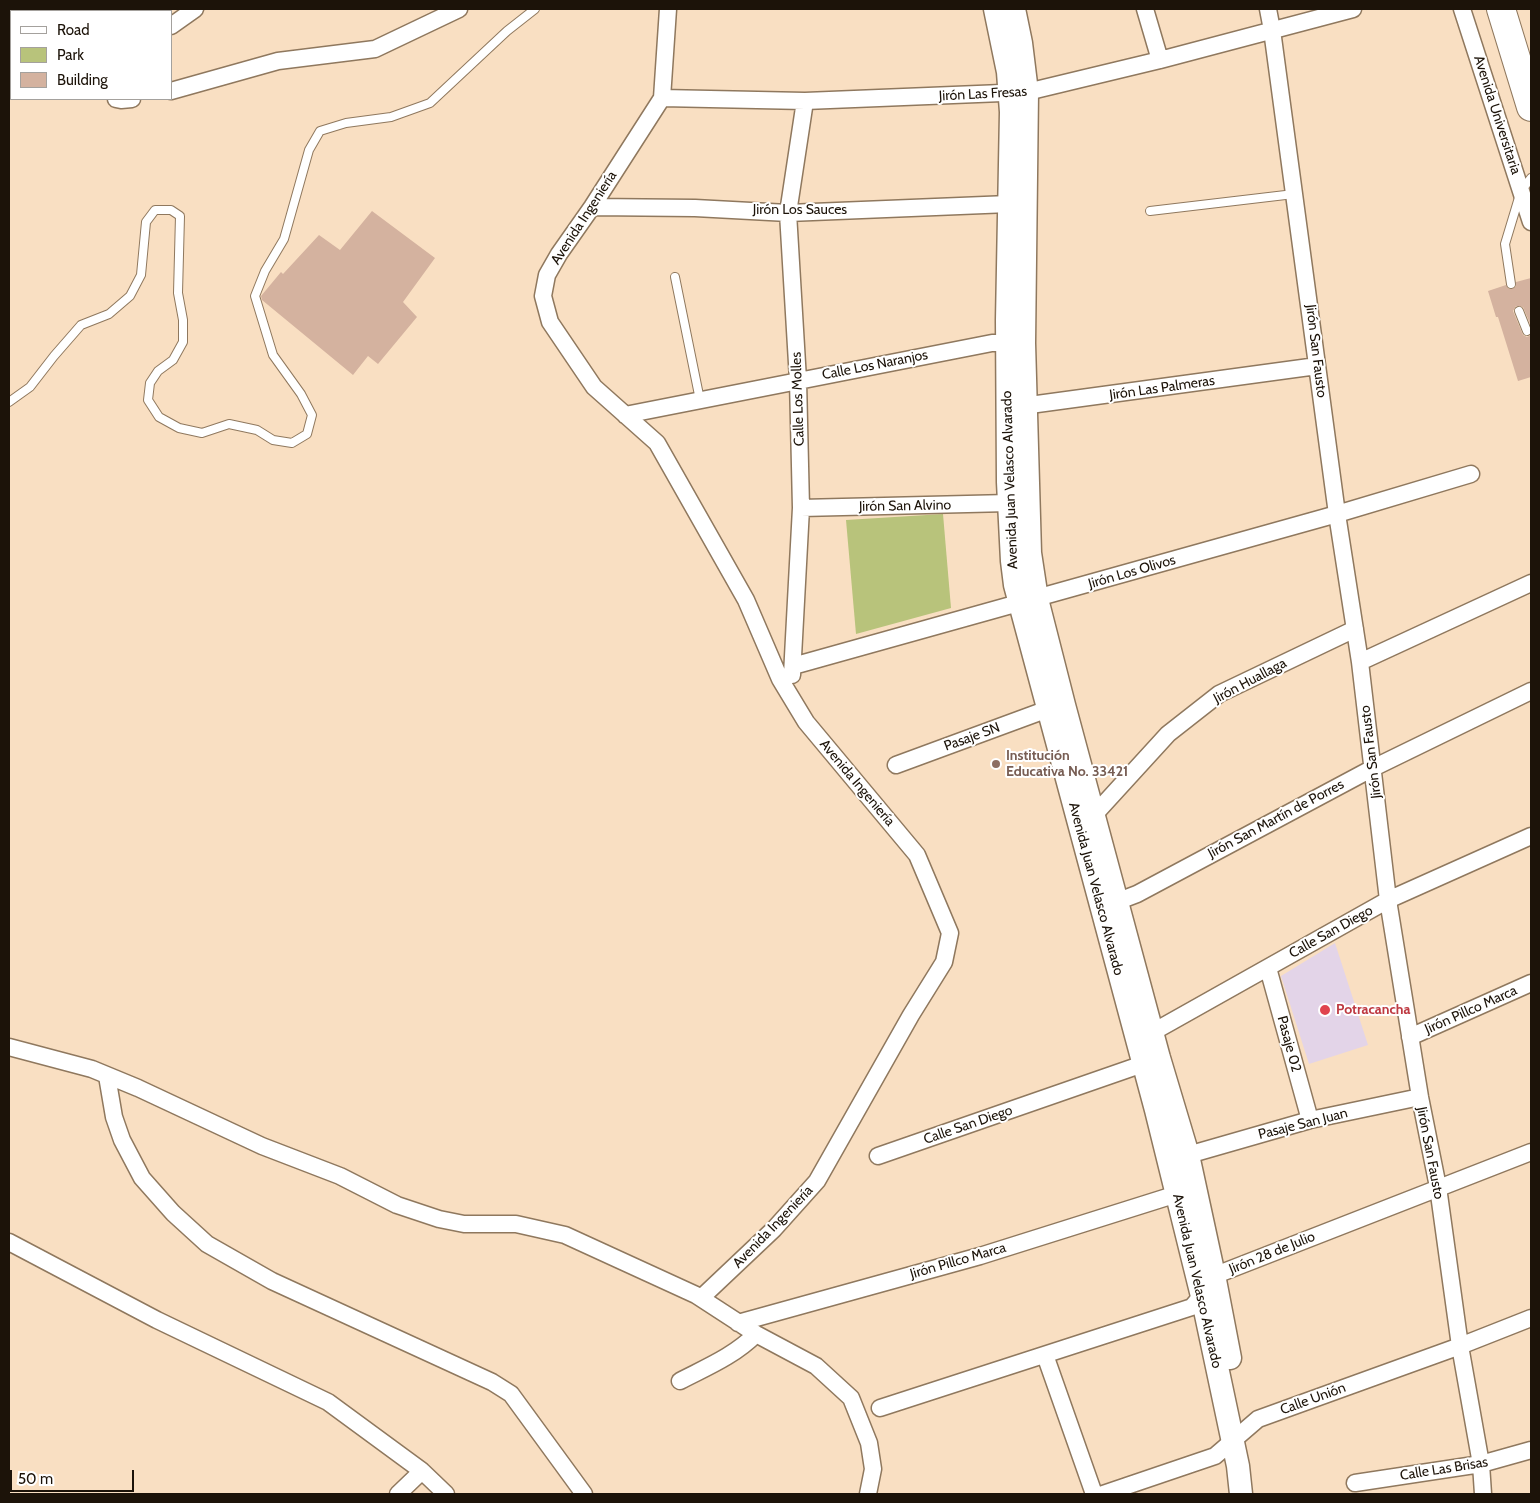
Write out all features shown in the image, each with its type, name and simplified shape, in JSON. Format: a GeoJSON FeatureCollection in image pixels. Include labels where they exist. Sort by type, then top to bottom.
{"type":"FeatureCollection","features":[{"type":"Feature","properties":{"kind":"highway"},"geometry":{"type":"LineString","coordinates":[[1501,9],[1531,107]]}},
{"type":"Feature","properties":{"kind":"street"},"geometry":{"type":"LineString","coordinates":[[172,25],[195,9]]}},
{"type":"Feature","properties":{"kind":"street"},"geometry":{"type":"LineString","coordinates":[[172,91],[278,61],[375,49],[459,9]]}},
{"type":"Feature","properties":{"kind":"street","name":"Avenida Ingeniería"},"geometry":{"type":"LineString","coordinates":[[668,9],[662,98],[547,275],[543,296],[550,322],[594,387],[657,444],[746,600],[780,679],[806,722],[917,855],[950,933],[944,962],[817,1181],[774,1229],[701,1298]]}},
{"type":"Feature","properties":{"kind":"street","name":"Avenida Juan Velasco Alvarado"},"geometry":{"type":"LineString","coordinates":[[996,9],[1008,72],[1018,93],[1024,343],[1009,503],[1012,562],[1028,601],[1064,705],[1094,815],[1109,905]]}},
{"type":"Feature","properties":{"kind":"street","name":"Avenida Juan Velasco Alvarado"},"geometry":{"type":"LineString","coordinates":[[1014,9],[1020,42],[1009,204],[1007,343],[1017,407],[1030,554],[1028,601],[1048,709],[1109,905],[1144,1035],[1188,1155],[1208,1288],[1238,1437],[1238,1466],[1241,1494]]}},
{"type":"Feature","properties":{"kind":"street"},"geometry":{"type":"LineString","coordinates":[[1145,9],[1160,60]]}},
{"type":"Feature","properties":{"kind":"street","name":"Jirón San Fausto"},"geometry":{"type":"LineString","coordinates":[[1268,9],[1360,662],[1388,900],[1420,1097],[1438,1187],[1460,1346],[1481,1464],[1483,1494]]}},
{"type":"Feature","properties":{"kind":"street","name":"Jirón Las Fresas"},"geometry":{"type":"LineString","coordinates":[[662,98],[804,101],[1018,93],[1160,60],[1353,9]]}},
{"type":"Feature","properties":{"kind":"street","name":"Avenida Universitaria"},"geometry":{"type":"LineString","coordinates":[[1462,9],[1526,185],[1531,222]]}},
{"type":"Feature","properties":{"kind":"street","name":"Calle Los Molles"},"geometry":{"type":"LineString","coordinates":[[791,697],[801,508],[798,380],[788,213],[804,101]]}},
{"type":"Feature","properties":{"kind":"street","name":"Jirón Los Sauces"},"geometry":{"type":"LineString","coordinates":[[592,207],[695,208],[788,213],[1009,204]]}},
{"type":"Feature","properties":{"kind":"street","name":"Calle Los Naranjos"},"geometry":{"type":"LineString","coordinates":[[625,415],[992,343],[1007,343]]}},
{"type":"Feature","properties":{"kind":"street","name":"Jirón Las Palmeras"},"geometry":{"type":"LineString","coordinates":[[1017,407],[1317,366]]}},
{"type":"Feature","properties":{"kind":"street","name":"Jirón Los Olivos"},"geometry":{"type":"LineString","coordinates":[[792,666],[1338,514],[1470,474]]}},
{"type":"Feature","properties":{"kind":"street","name":"Jirón San Alvino"},"geometry":{"type":"LineString","coordinates":[[801,508],[1009,503]]}},
{"type":"Feature","properties":{"kind":"street"},"geometry":{"type":"LineString","coordinates":[[1360,662],[1531,583]]}},
{"type":"Feature","properties":{"kind":"street","name":"Jirón Huallaga"},"geometry":{"type":"LineString","coordinates":[[1094,815],[1168,734],[1219,694],[1355,629]]}},
{"type":"Feature","properties":{"kind":"street","name":"Jirón San Martín de Porres"},"geometry":{"type":"LineString","coordinates":[[1109,905],[1137,894],[1373,768],[1531,691]]}},
{"type":"Feature","properties":{"kind":"street","name":"Pasaje SN"},"geometry":{"type":"LineString","coordinates":[[896,765],[1048,709]]}},
{"type":"Feature","properties":{"kind":"street","name":"Calle San Diego"},"geometry":{"type":"LineString","coordinates":[[1144,1035],[1388,900],[1531,836]]}},
{"type":"Feature","properties":{"kind":"street","name":"Pasaje 02"},"geometry":{"type":"LineString","coordinates":[[1268,968],[1310,1120]]}},
{"type":"Feature","properties":{"kind":"street","name":"Jirón Pillco Marca"},"geometry":{"type":"LineString","coordinates":[[1410,1037],[1531,983]]}},
{"type":"Feature","properties":{"kind":"street","name":"Avenida Juan Velasco Alvarado"},"geometry":{"type":"LineString","coordinates":[[1144,1035],[1143,1064],[1176,1194],[1208,1288]]}},
{"type":"Feature","properties":{"kind":"street"},"geometry":{"type":"LineString","coordinates":[[9,1047],[92,1069],[209,1120],[262,1146],[340,1176],[397,1206],[464,1224],[516,1224],[565,1235],[701,1298],[756,1334],[816,1366],[851,1398],[869,1443],[873,1469],[868,1494]]}},
{"type":"Feature","properties":{"kind":"street","name":"Calle San Diego"},"geometry":{"type":"LineString","coordinates":[[878,1156],[1143,1064]]}},
{"type":"Feature","properties":{"kind":"street"},"geometry":{"type":"LineString","coordinates":[[108,1076],[114,1117],[122,1140],[142,1178],[174,1213],[207,1244],[272,1282],[492,1382],[511,1394],[584,1494]]}},
{"type":"Feature","properties":{"kind":"street","name":"Pasaje San Juan"},"geometry":{"type":"LineString","coordinates":[[1188,1155],[1310,1120],[1420,1097]]}},
{"type":"Feature","properties":{"kind":"street","name":"Jirón 28 de Julio"},"geometry":{"type":"LineString","coordinates":[[880,1408],[1192,1307],[1221,1273],[1531,1152]]}},
{"type":"Feature","properties":{"kind":"street","name":"Jirón Pillco Marca"},"geometry":{"type":"LineString","coordinates":[[738,1322],[980,1256],[1176,1194]]}},
{"type":"Feature","properties":{"kind":"street"},"geometry":{"type":"LineString","coordinates":[[9,1242],[157,1320],[328,1402],[422,1471],[446,1494]]}},
{"type":"Feature","properties":{"kind":"street","name":"Calle Unión"},"geometry":{"type":"LineString","coordinates":[[1103,1494],[1215,1456],[1258,1419],[1460,1346],[1531,1318]]}},
{"type":"Feature","properties":{"kind":"street"},"geometry":{"type":"LineString","coordinates":[[680,1381],[719,1362],[742,1348],[756,1334]]}},
{"type":"Feature","properties":{"kind":"street"},"geometry":{"type":"LineString","coordinates":[[1045,1355],[1094,1494]]}},
{"type":"Feature","properties":{"kind":"street","name":"Avenida Juan Velasco Alvarado"},"geometry":{"type":"LineString","coordinates":[[1238,1437],[1254,1474],[1256,1494]]}},
{"type":"Feature","properties":{"kind":"street","name":"Calle Las Brisas"},"geometry":{"type":"LineString","coordinates":[[1355,1483],[1481,1464],[1531,1450]]}},
{"type":"Feature","properties":{"kind":"street"},"geometry":{"type":"LineString","coordinates":[[398,1494],[422,1471]]}},
{"type":"Feature","properties":{"kind":"lane"},"geometry":{"type":"LineString","coordinates":[[9,402],[30,387],[54,356],[82,325],[109,314],[130,296],[141,275],[146,222],[155,210],[171,210],[180,216],[178,293],[183,320],[183,342],[173,360],[158,371],[150,383],[148,400],[158,417],[179,428],[202,433],[229,424],[257,430],[273,440],[292,443],[307,434],[312,415],[301,394],[273,356],[255,296],[265,271],[284,239],[308,150],[320,131],[346,123],[391,117],[430,103],[507,31],[535,9]]}},
{"type":"Feature","properties":{"kind":"lane"},"geometry":{"type":"LineString","coordinates":[[1511,284],[1504,244],[1526,185]]}},
{"type":"Feature","properties":{"kind":"lane"},"geometry":{"type":"LineString","coordinates":[[1150,211],[1295,194]]}},
{"type":"Feature","properties":{"kind":"lane"},"geometry":{"type":"LineString","coordinates":[[675,277],[700,400]]}},
{"type":"Feature","properties":{"kind":"lane"},"geometry":{"type":"LineString","coordinates":[[1519,311],[1527,331]]}},
{"type":"Feature","properties":{"kind":"shaded area","name":"Potracancha"},"geometry":{"type":"Polygon","coordinates":[[[1335,943],[1368,1045],[1309,1064],[1281,976],[1335,943]]]}},
{"type":"Feature","properties":{"kind":"green space"},"geometry":{"type":"Polygon","coordinates":[[[943,514],[951,608],[856,634],[846,520],[943,514]]]}},
{"type":"Feature","properties":{"kind":"building"},"geometry":{"type":"Polygon","coordinates":[[[372,211],[435,258],[403,302],[417,317],[378,364],[368,356],[353,375],[262,300],[261,296],[281,272],[283,274],[319,235],[340,250],[372,211]]]}},
{"type":"Feature","properties":{"kind":"building"},"geometry":{"type":"Polygon","coordinates":[[[1531,278],[1531,326],[1523,307],[1516,306],[1513,311],[1523,335],[1527,337],[1531,335],[1531,377],[1518,381],[1488,291],[1506,285],[1509,289],[1512,289],[1516,286],[1516,282],[1531,278]]]}},
{"type":"Feature","properties":{"kind":"place","name":"Institución Educativa No. 33421"},"geometry":{"type":"Point","coordinates":[996,764]}},
{"type":"Feature","properties":{"kind":"place","name":"Potracancha"},"geometry":{"type":"Point","coordinates":[1325,1010]}}]}
